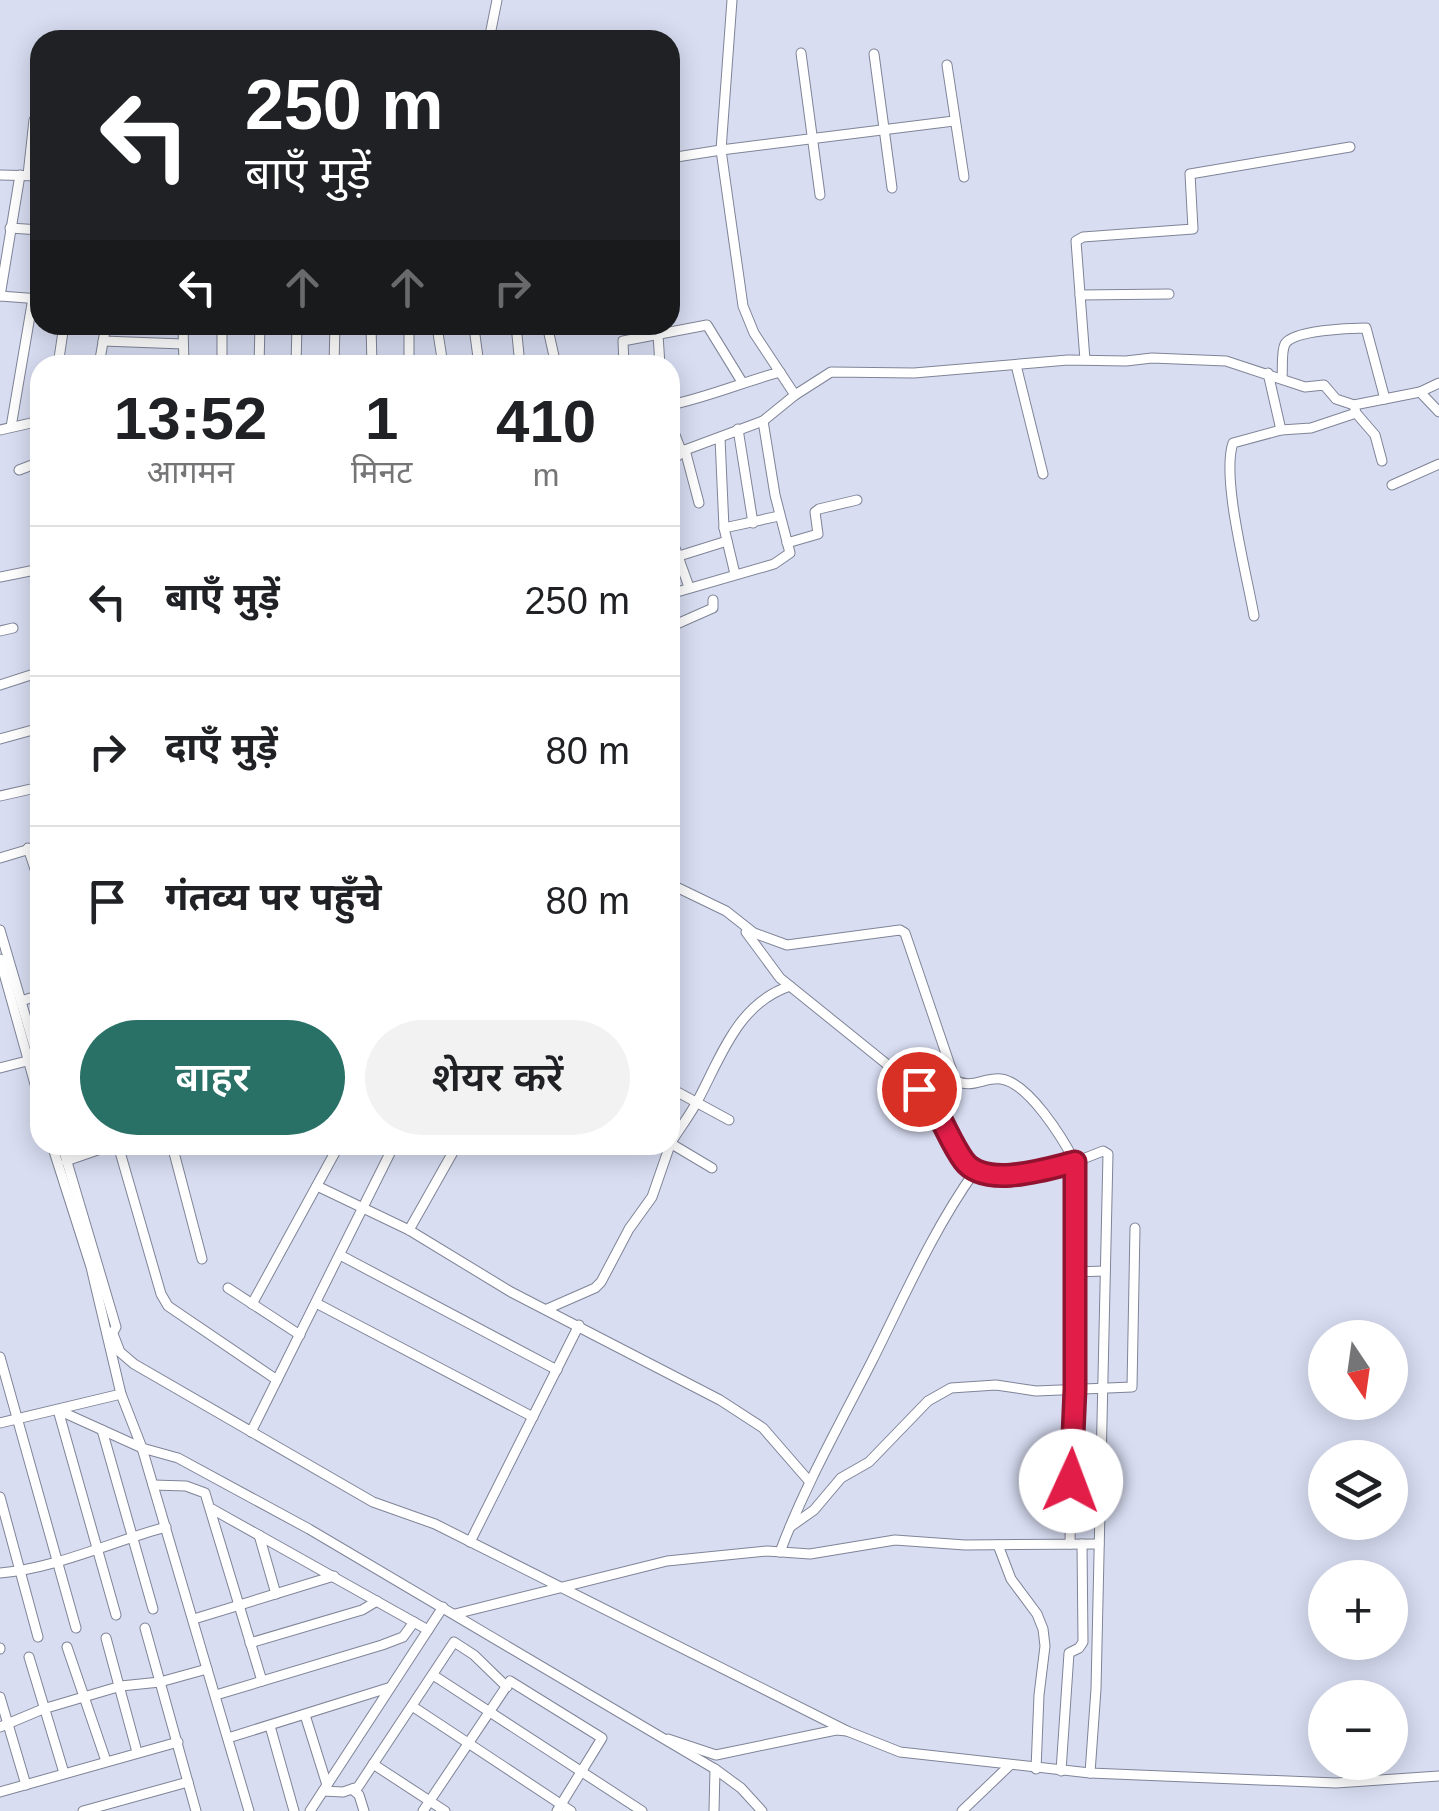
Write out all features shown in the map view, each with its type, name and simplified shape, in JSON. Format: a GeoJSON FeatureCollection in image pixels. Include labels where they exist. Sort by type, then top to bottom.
{"type":"FeatureCollection","features":[{"type":"Feature","properties":{"kind":"street"},"geometry":{"type":"LineString","coordinates":[[491,30],[497,0]]}},
{"type":"Feature","properties":{"kind":"street"},"geometry":{"type":"LineString","coordinates":[[732,0],[721,150],[743,306],[754,333],[794,395]]}},
{"type":"Feature","properties":{"kind":"street"},"geometry":{"type":"LineString","coordinates":[[800,54],[820,194]]}},
{"type":"Feature","properties":{"kind":"street"},"geometry":{"type":"LineString","coordinates":[[874,54],[892,188]]}},
{"type":"Feature","properties":{"kind":"street"},"geometry":{"type":"LineString","coordinates":[[947,65],[964,177]]}},
{"type":"Feature","properties":{"kind":"street"},"geometry":{"type":"LineString","coordinates":[[680,156],[954,121]]}},
{"type":"Feature","properties":{"kind":"street"},"geometry":{"type":"LineString","coordinates":[[1085,360],[1076,241],[1083,237],[1193,229],[1190,174],[1350,146]]}},
{"type":"Feature","properties":{"kind":"street"},"geometry":{"type":"LineString","coordinates":[[0,175],[30,175],[10,228],[0,296],[30,298]]}},
{"type":"Feature","properties":{"kind":"street"},"geometry":{"type":"LineString","coordinates":[[10,228],[30,229]]}},
{"type":"Feature","properties":{"kind":"street"},"geometry":{"type":"LineString","coordinates":[[1080,295],[1169,294]]}},
{"type":"Feature","properties":{"kind":"street"},"geometry":{"type":"LineString","coordinates":[[30,323],[5,429],[30,423]]}},
{"type":"Feature","properties":{"kind":"street"},"geometry":{"type":"LineString","coordinates":[[680,330],[706,325],[714,332],[742,382]]}},
{"type":"Feature","properties":{"kind":"street"},"geometry":{"type":"LineString","coordinates":[[1282,377],[1285,345],[1291,338],[1366,328],[1385,399]]}},
{"type":"Feature","properties":{"kind":"street"},"geometry":{"type":"LineString","coordinates":[[100,355],[104,335]]}},
{"type":"Feature","properties":{"kind":"street"},"geometry":{"type":"LineString","coordinates":[[183,335],[184,355]]}},
{"type":"Feature","properties":{"kind":"street"},"geometry":{"type":"LineString","coordinates":[[474,335],[477,355]]}},
{"type":"Feature","properties":{"kind":"street"},"geometry":{"type":"LineString","coordinates":[[624,355],[623,341],[658,335],[659,355]]}},
{"type":"Feature","properties":{"kind":"street"},"geometry":{"type":"LineString","coordinates":[[102,341],[183,344]]}},
{"type":"Feature","properties":{"kind":"street"},"geometry":{"type":"LineString","coordinates":[[680,455],[763,421],[831,372],[914,373],[1152,358],[1226,361],[1305,386],[1324,385],[1336,399],[1355,409],[1375,434],[1382,461]]}},
{"type":"Feature","properties":{"kind":"street"},"geometry":{"type":"LineString","coordinates":[[1016,365],[1043,474]]}},
{"type":"Feature","properties":{"kind":"street"},"geometry":{"type":"LineString","coordinates":[[680,403],[780,372]]}},
{"type":"Feature","properties":{"kind":"street"},"geometry":{"type":"LineString","coordinates":[[1268,373],[1281,430]]}},
{"type":"Feature","properties":{"kind":"street"},"geometry":{"type":"LineString","coordinates":[[1254,616],[1229,455],[1233,442],[1281,430],[1311,428],[1355,409],[1430,388],[1439,412]]}},
{"type":"Feature","properties":{"kind":"street"},"geometry":{"type":"LineString","coordinates":[[680,590],[788,558],[763,421]]}},
{"type":"Feature","properties":{"kind":"street"},"geometry":{"type":"LineString","coordinates":[[738,430],[753,523]]}},
{"type":"Feature","properties":{"kind":"street"},"geometry":{"type":"LineString","coordinates":[[720,438],[724,528],[735,574]]}},
{"type":"Feature","properties":{"kind":"street"},"geometry":{"type":"LineString","coordinates":[[680,443],[699,503]]}},
{"type":"Feature","properties":{"kind":"street"},"geometry":{"type":"LineString","coordinates":[[1392,485],[1439,464]]}},
{"type":"Feature","properties":{"kind":"street"},"geometry":{"type":"LineString","coordinates":[[18,470],[30,466]]}},
{"type":"Feature","properties":{"kind":"street"},"geometry":{"type":"LineString","coordinates":[[788,543],[818,534],[818,509],[857,500]]}},
{"type":"Feature","properties":{"kind":"street"},"geometry":{"type":"LineString","coordinates":[[724,528],[780,516]]}},
{"type":"Feature","properties":{"kind":"street"},"geometry":{"type":"LineString","coordinates":[[680,556],[727,542]]}},
{"type":"Feature","properties":{"kind":"street"},"geometry":{"type":"LineString","coordinates":[[680,559],[689,587]]}},
{"type":"Feature","properties":{"kind":"street"},"geometry":{"type":"LineString","coordinates":[[0,577],[30,570]]}},
{"type":"Feature","properties":{"kind":"street"},"geometry":{"type":"LineString","coordinates":[[680,623],[713,608],[713,600]]}},
{"type":"Feature","properties":{"kind":"street"},"geometry":{"type":"LineString","coordinates":[[0,632],[12,628]]}},
{"type":"Feature","properties":{"kind":"street"},"geometry":{"type":"LineString","coordinates":[[0,685],[30,675]]}},
{"type":"Feature","properties":{"kind":"street"},"geometry":{"type":"LineString","coordinates":[[0,739],[30,731]]}},
{"type":"Feature","properties":{"kind":"street"},"geometry":{"type":"LineString","coordinates":[[0,796],[30,790]]}},
{"type":"Feature","properties":{"kind":"street"},"geometry":{"type":"LineString","coordinates":[[0,858],[28,848],[30,854]]}},
{"type":"Feature","properties":{"kind":"street"},"geometry":{"type":"LineString","coordinates":[[680,888],[698,895],[754,933],[787,945],[900,930],[906,933],[956,1080],[968,1086],[997,1079],[1009,1081],[1044,1112],[1075,1162],[1076,1544],[1083,1642],[1080,1648],[1069,1652],[1061,1770]]}},
{"type":"Feature","properties":{"kind":"street"},"geometry":{"type":"LineString","coordinates":[[739,921],[780,978],[930,1099],[974,1171],[1002,1175],[1075,1162],[1103,1151],[1108,1154],[1096,1688],[1090,1773]]}},
{"type":"Feature","properties":{"kind":"street"},"geometry":{"type":"LineString","coordinates":[[0,930],[30,1036]]}},
{"type":"Feature","properties":{"kind":"street"},"geometry":{"type":"LineString","coordinates":[[0,959],[30,1043]]}},
{"type":"Feature","properties":{"kind":"street"},"geometry":{"type":"LineString","coordinates":[[680,1129],[728,1038],[763,998],[790,986]]}},
{"type":"Feature","properties":{"kind":"street"},"geometry":{"type":"LineString","coordinates":[[21,1001],[30,998]]}},
{"type":"Feature","properties":{"kind":"street"},"geometry":{"type":"LineString","coordinates":[[0,1068],[30,1061]]}},
{"type":"Feature","properties":{"kind":"street"},"geometry":{"type":"LineString","coordinates":[[680,1094],[729,1120]]}},
{"type":"Feature","properties":{"kind":"street"},"geometry":{"type":"LineString","coordinates":[[680,1150],[712,1168]]}},
{"type":"Feature","properties":{"kind":"street"},"geometry":{"type":"LineString","coordinates":[[55,1155],[111,1334],[121,1394],[154,1485],[249,1811]]}},
{"type":"Feature","properties":{"kind":"street"},"geometry":{"type":"LineString","coordinates":[[65,1155],[108,1298],[116,1330],[111,1334]]}},
{"type":"Feature","properties":{"kind":"street"},"geometry":{"type":"LineString","coordinates":[[66,1160],[82,1155]]}},
{"type":"Feature","properties":{"kind":"street"},"geometry":{"type":"LineString","coordinates":[[118,1155],[168,1306],[277,1380]]}},
{"type":"Feature","properties":{"kind":"street"},"geometry":{"type":"LineString","coordinates":[[175,1155],[202,1259]]}},
{"type":"Feature","properties":{"kind":"street"},"geometry":{"type":"LineString","coordinates":[[252,1304],[334,1155]]}},
{"type":"Feature","properties":{"kind":"street"},"geometry":{"type":"LineString","coordinates":[[251,1432],[389,1155]]}},
{"type":"Feature","properties":{"kind":"street"},"geometry":{"type":"LineString","coordinates":[[410,1230],[452,1155]]}},
{"type":"Feature","properties":{"kind":"street"},"geometry":{"type":"LineString","coordinates":[[547,1309],[595,1288],[600,1282],[652,1196],[666,1155]]}},
{"type":"Feature","properties":{"kind":"street"},"geometry":{"type":"LineString","coordinates":[[780,1552],[809,1481],[946,1212],[974,1171]]}},
{"type":"Feature","properties":{"kind":"street"},"geometry":{"type":"LineString","coordinates":[[317,1186],[410,1230],[494,1282],[720,1400],[763,1428],[809,1481]]}},
{"type":"Feature","properties":{"kind":"street"},"geometry":{"type":"LineString","coordinates":[[790,1528],[814,1510],[841,1478],[869,1462],[928,1401],[950,1388],[971,1385],[1036,1391],[1132,1387],[1135,1228]]}},
{"type":"Feature","properties":{"kind":"street"},"geometry":{"type":"LineString","coordinates":[[340,1255],[557,1370]]}},
{"type":"Feature","properties":{"kind":"street"},"geometry":{"type":"LineString","coordinates":[[1073,1272],[1105,1272]]}},
{"type":"Feature","properties":{"kind":"street"},"geometry":{"type":"LineString","coordinates":[[228,1288],[300,1335]]}},
{"type":"Feature","properties":{"kind":"street"},"geometry":{"type":"LineString","coordinates":[[316,1303],[533,1417]]}},
{"type":"Feature","properties":{"kind":"street"},"geometry":{"type":"LineString","coordinates":[[470,1542],[580,1325]]}},
{"type":"Feature","properties":{"kind":"street"},"geometry":{"type":"LineString","coordinates":[[111,1334],[120,1352],[134,1364],[373,1502],[435,1524],[847,1731],[900,1752],[1090,1773],[1298,1782],[1395,1781],[1439,1776]]}},
{"type":"Feature","properties":{"kind":"street"},"geometry":{"type":"LineString","coordinates":[[0,1357],[76,1628]]}},
{"type":"Feature","properties":{"kind":"street"},"geometry":{"type":"LineString","coordinates":[[0,1423],[121,1394]]}},
{"type":"Feature","properties":{"kind":"street"},"geometry":{"type":"LineString","coordinates":[[58,1410],[142,1448],[178,1458],[309,1528],[714,1769],[741,1788],[762,1811]]}},
{"type":"Feature","properties":{"kind":"street"},"geometry":{"type":"LineString","coordinates":[[58,1410],[116,1615]]}},
{"type":"Feature","properties":{"kind":"street"},"geometry":{"type":"LineString","coordinates":[[102,1430],[153,1609]]}},
{"type":"Feature","properties":{"kind":"street"},"geometry":{"type":"LineString","coordinates":[[154,1485],[198,1488],[205,1493],[262,1681]]}},
{"type":"Feature","properties":{"kind":"street"},"geometry":{"type":"LineString","coordinates":[[0,1497],[38,1637]]}},
{"type":"Feature","properties":{"kind":"street"},"geometry":{"type":"LineString","coordinates":[[211,1508],[428,1630]]}},
{"type":"Feature","properties":{"kind":"street"},"geometry":{"type":"LineString","coordinates":[[0,1573],[22,1571],[166,1527]]}},
{"type":"Feature","properties":{"kind":"street"},"geometry":{"type":"LineString","coordinates":[[259,1535],[276,1594]]}},
{"type":"Feature","properties":{"kind":"street"},"geometry":{"type":"LineString","coordinates":[[455,1614],[667,1560],[780,1552],[810,1554],[895,1540],[1099,1544]]}},
{"type":"Feature","properties":{"kind":"street"},"geometry":{"type":"LineString","coordinates":[[998,1545],[1011,1580],[1043,1629],[1036,1768]]}},
{"type":"Feature","properties":{"kind":"street"},"geometry":{"type":"LineString","coordinates":[[194,1619],[334,1576]]}},
{"type":"Feature","properties":{"kind":"street"},"geometry":{"type":"LineString","coordinates":[[250,1642],[362,1610],[376,1600]]}},
{"type":"Feature","properties":{"kind":"street"},"geometry":{"type":"LineString","coordinates":[[310,1811],[318,1806],[325,1788],[443,1607]]}},
{"type":"Feature","properties":{"kind":"street"},"geometry":{"type":"LineString","coordinates":[[216,1696],[392,1641],[403,1636],[414,1622]]}},
{"type":"Feature","properties":{"kind":"street"},"geometry":{"type":"LineString","coordinates":[[145,1628],[196,1811]]}},
{"type":"Feature","properties":{"kind":"street"},"geometry":{"type":"LineString","coordinates":[[106,1638],[138,1752]]}},
{"type":"Feature","properties":{"kind":"street"},"geometry":{"type":"LineString","coordinates":[[325,1788],[358,1787],[454,1642],[474,1654],[507,1687]]}},
{"type":"Feature","properties":{"kind":"street"},"geometry":{"type":"LineString","coordinates":[[67,1647],[106,1761]]}},
{"type":"Feature","properties":{"kind":"street"},"geometry":{"type":"LineString","coordinates":[[29,1657],[64,1773]]}},
{"type":"Feature","properties":{"kind":"street"},"geometry":{"type":"LineString","coordinates":[[4,1725],[44,1708],[121,1686],[160,1682],[207,1669]]}},
{"type":"Feature","properties":{"kind":"street"},"geometry":{"type":"LineString","coordinates":[[432,1675],[642,1811]]}},
{"type":"Feature","properties":{"kind":"street"},"geometry":{"type":"LineString","coordinates":[[423,1811],[510,1681],[602,1738],[559,1808]]}},
{"type":"Feature","properties":{"kind":"street"},"geometry":{"type":"LineString","coordinates":[[228,1738],[390,1688]]}},
{"type":"Feature","properties":{"kind":"street"},"geometry":{"type":"LineString","coordinates":[[0,1697],[4,1725],[26,1785]]}},
{"type":"Feature","properties":{"kind":"street"},"geometry":{"type":"LineString","coordinates":[[412,1706],[559,1808],[571,1811]]}},
{"type":"Feature","properties":{"kind":"street"},"geometry":{"type":"LineString","coordinates":[[304,1715],[325,1788]]}},
{"type":"Feature","properties":{"kind":"street"},"geometry":{"type":"LineString","coordinates":[[270,1726],[294,1811]]}},
{"type":"Feature","properties":{"kind":"street"},"geometry":{"type":"LineString","coordinates":[[660,1737],[716,1755],[847,1731]]}},
{"type":"Feature","properties":{"kind":"street"},"geometry":{"type":"LineString","coordinates":[[0,1792],[178,1742]]}},
{"type":"Feature","properties":{"kind":"street"},"geometry":{"type":"LineString","coordinates":[[373,1764],[445,1811]]}},
{"type":"Feature","properties":{"kind":"street"},"geometry":{"type":"LineString","coordinates":[[962,1811],[1010,1765]]}},
{"type":"Feature","properties":{"kind":"street"},"geometry":{"type":"LineString","coordinates":[[714,1769],[714,1811]]}},
{"type":"Feature","properties":{"kind":"street"},"geometry":{"type":"LineString","coordinates":[[83,1811],[188,1782]]}},
{"type":"Feature","properties":{"kind":"street"},"geometry":{"type":"LineString","coordinates":[[352,1789],[359,1795],[364,1811]]}},
{"type":"Feature","properties":{"kind":"route"},"geometry":{"type":"LineString","coordinates":[[919,1089],[930,1099],[974,1171],[1002,1175],[1075,1162],[1071,1481]]}}]}
